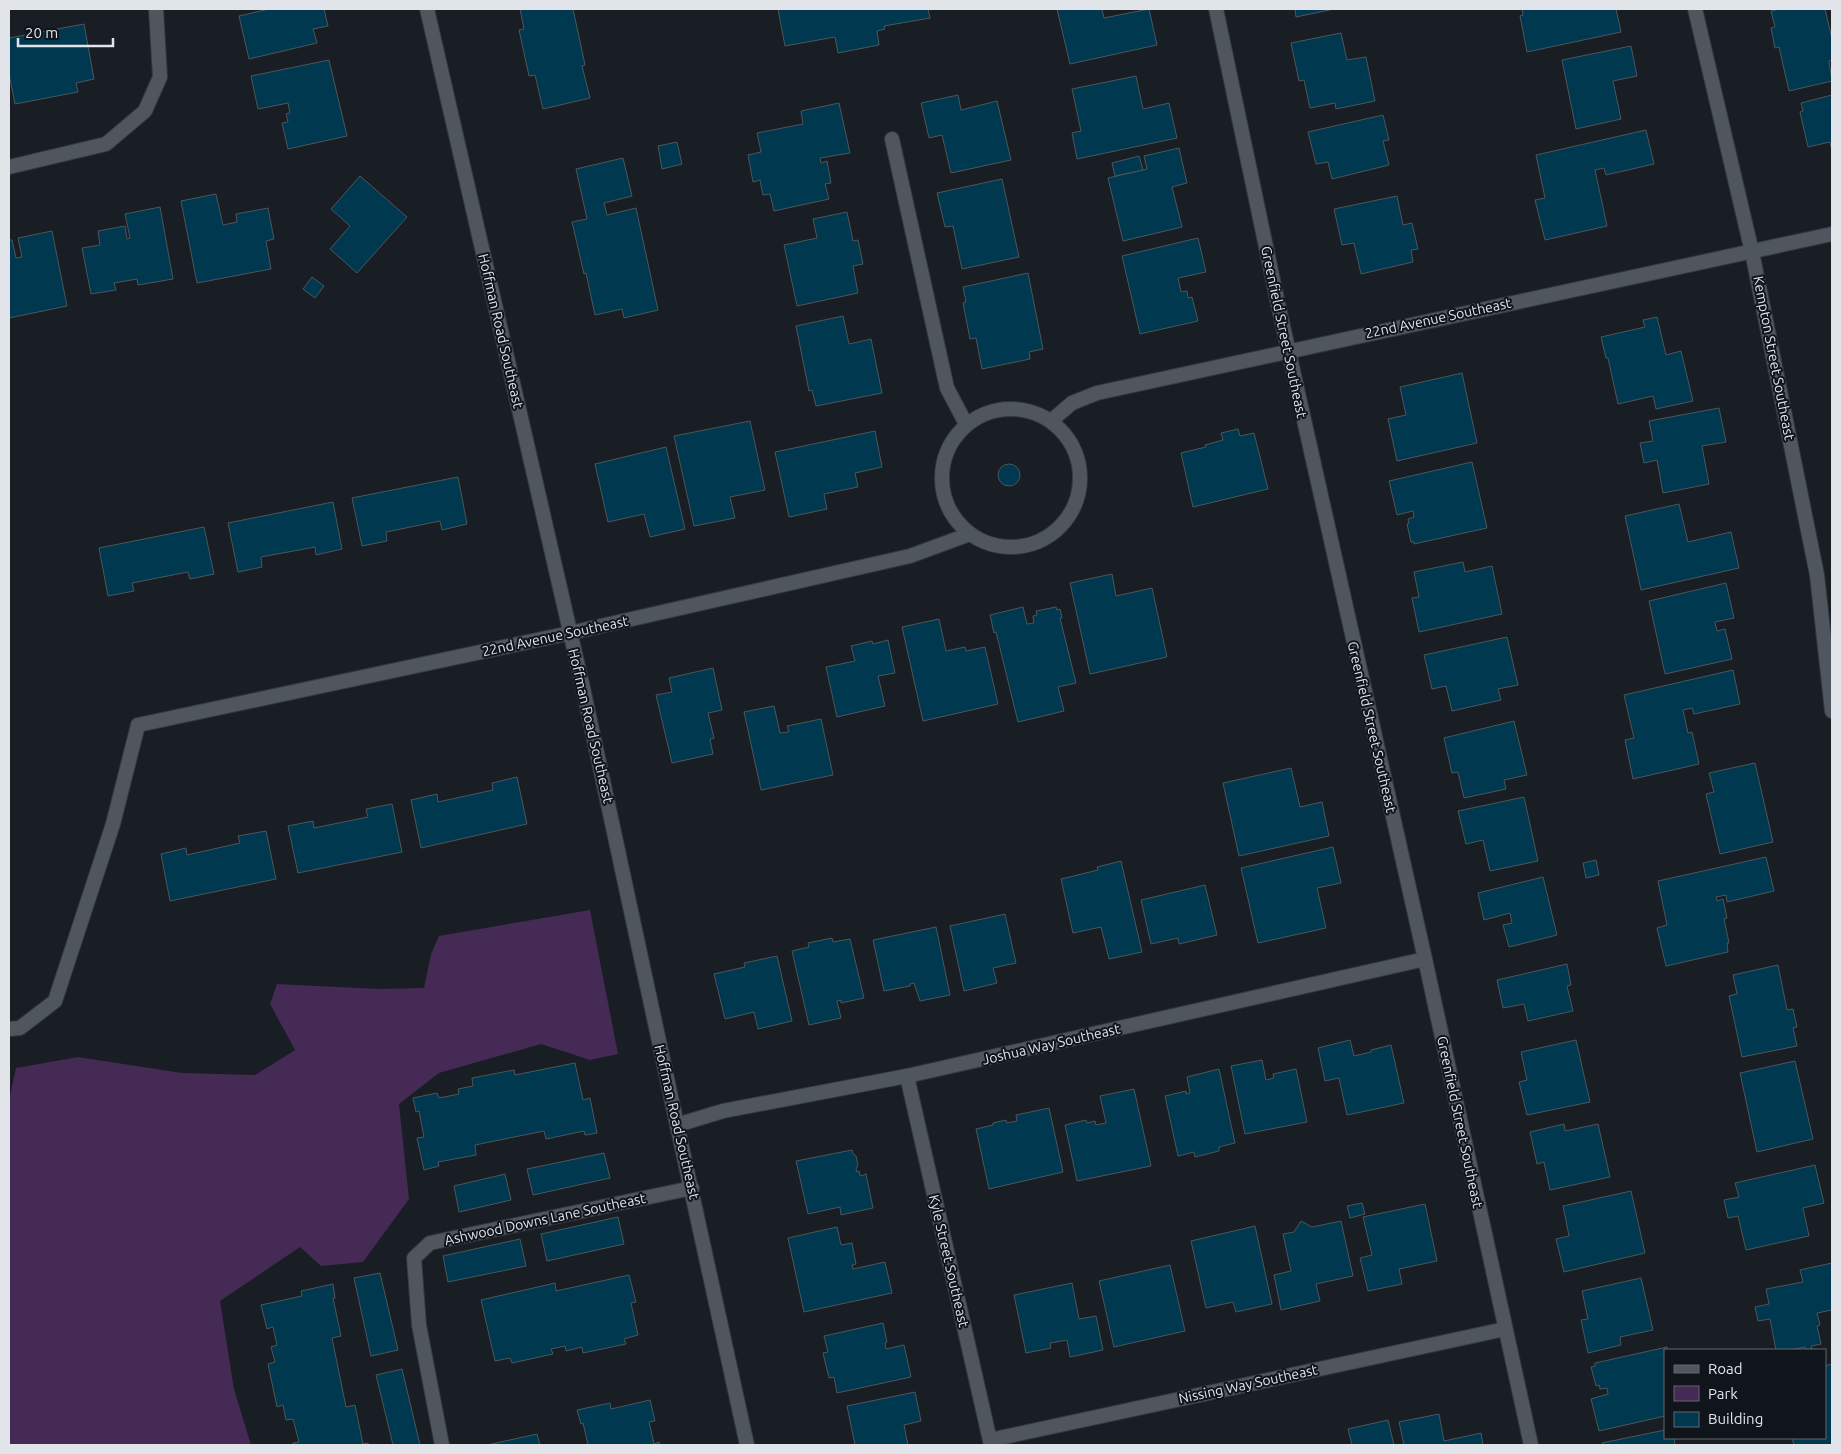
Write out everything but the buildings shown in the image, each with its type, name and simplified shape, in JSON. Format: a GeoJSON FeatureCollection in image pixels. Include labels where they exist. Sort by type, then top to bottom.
{"type":"FeatureCollection","features":[{"type":"Feature","properties":{"kind":"street"},"geometry":{"type":"LineString","coordinates":[[9,167],[106,144],[145,111],[160,77],[156,9]]}},
{"type":"Feature","properties":{"kind":"street","name":"Hoffman Road Southeast"},"geometry":{"type":"LineString","coordinates":[[427,9],[584,688],[747,1445]]}},
{"type":"Feature","properties":{"kind":"street","name":"Greenfield Street Southeast"},"geometry":{"type":"LineString","coordinates":[[1216,9],[1278,304],[1425,959],[1531,1445]]}},
{"type":"Feature","properties":{"kind":"street","name":"Kempton Street Southeast"},"geometry":{"type":"LineString","coordinates":[[1695,9],[1752,252],[1817,575],[1832,711]]}},
{"type":"Feature","properties":{"kind":"street"},"geometry":{"type":"LineString","coordinates":[[892,139],[947,388],[966,424]]}},
{"type":"Feature","properties":{"kind":"street","name":"22nd Avenue Southeast"},"geometry":{"type":"LineString","coordinates":[[1051,421],[1072,403],[1097,393],[1832,234]]}},
{"type":"Feature","properties":{"kind":"street"},"geometry":{"type":"LineString","coordinates":[[1017,409],[1035,413],[1051,421],[1064,434],[1074,449],[1080,467],[1080,484],[1076,502],[1068,518],[1055,531],[1040,541],[1022,546],[1004,547],[986,543],[970,534],[957,522],[947,507],[942,489],[941,471],[945,454],[954,438],[966,424],[982,415],[999,410],[1017,409]]}},
{"type":"Feature","properties":{"kind":"street","name":"22nd Avenue Southeast"},"geometry":{"type":"LineString","coordinates":[[9,1029],[20,1028],[55,1001],[78,936],[112,824],[138,725],[570,633],[910,556],[970,534]]}},
{"type":"Feature","properties":{"kind":"street","name":"Joshua Way Southeast"},"geometry":{"type":"LineString","coordinates":[[677,1125],[723,1111],[907,1076],[1425,959]]}},
{"type":"Feature","properties":{"kind":"street","name":"Kyle Street Southeast"},"geometry":{"type":"LineString","coordinates":[[907,1076],[991,1442]]}},
{"type":"Feature","properties":{"kind":"street","name":"Ashwood Downs Lane Southeast"},"geometry":{"type":"LineString","coordinates":[[442,1445],[419,1325],[414,1258],[430,1243],[692,1188]]}},
{"type":"Feature","properties":{"kind":"street","name":"Nissing Way Southeast"},"geometry":{"type":"LineString","coordinates":[[991,1442],[1505,1329]]}},
{"type":"Feature","properties":{"kind":"green space"},"geometry":{"type":"Polygon","coordinates":[[[590,910],[618,1054],[590,1060],[541,1044],[439,1073],[399,1104],[409,1199],[363,1262],[321,1266],[300,1247],[220,1301],[234,1389],[251,1445],[9,1445],[9,1100],[16,1068],[78,1057],[182,1073],[255,1075],[295,1050],[270,1004],[277,984],[379,989],[424,988],[431,954],[439,936],[590,910]]]}}]}
